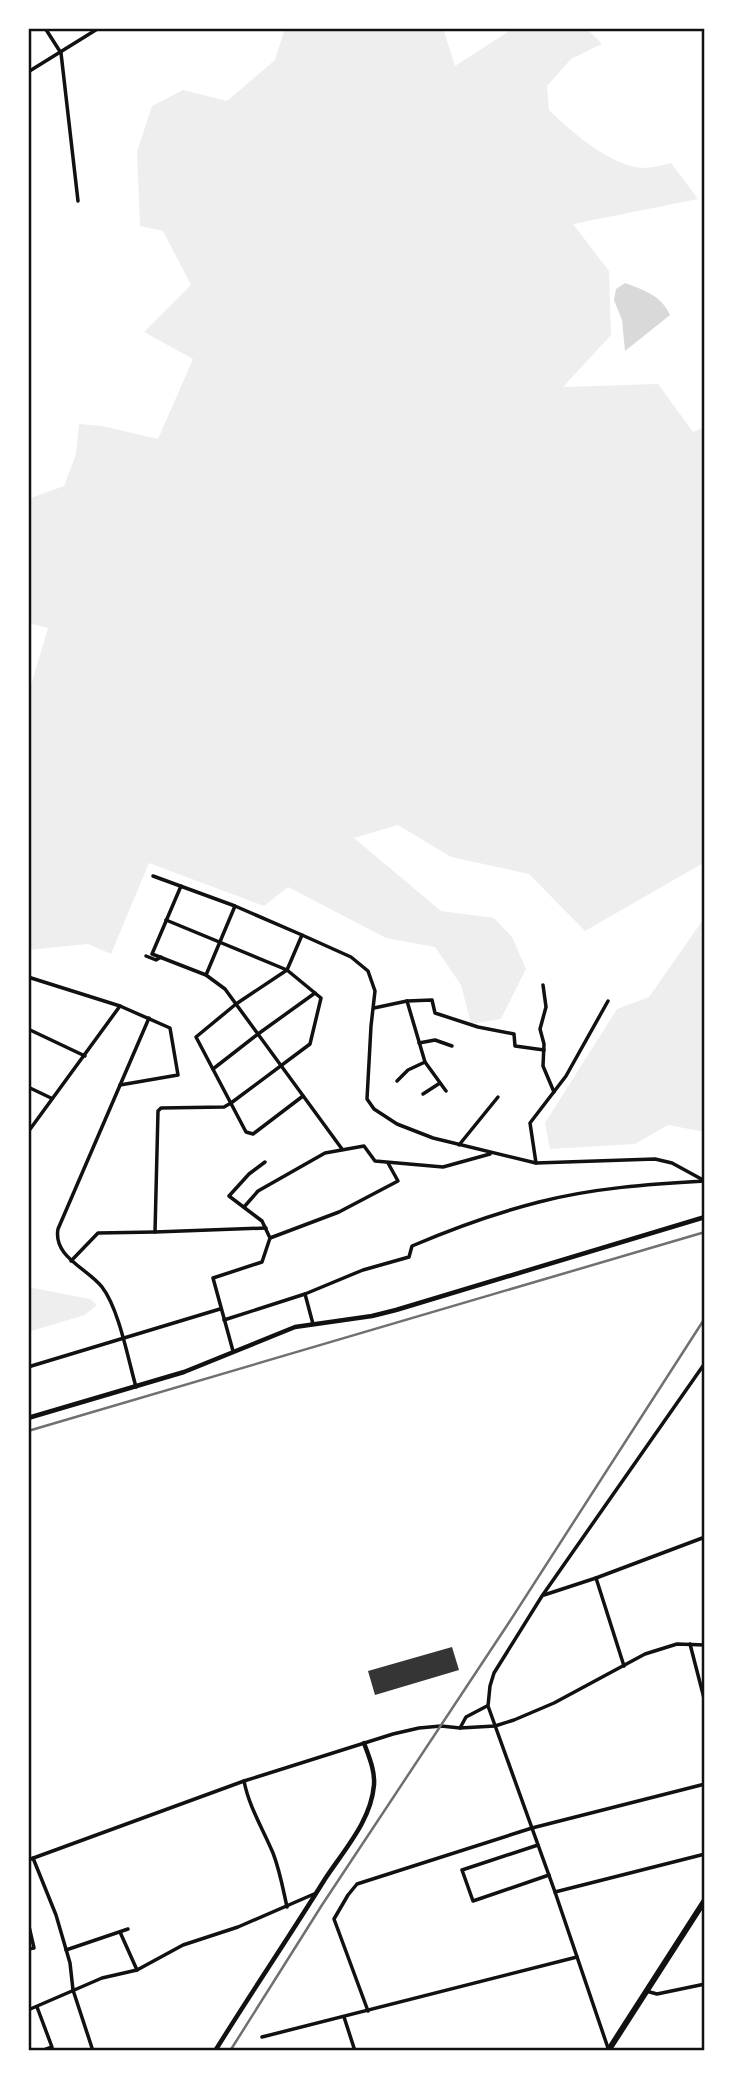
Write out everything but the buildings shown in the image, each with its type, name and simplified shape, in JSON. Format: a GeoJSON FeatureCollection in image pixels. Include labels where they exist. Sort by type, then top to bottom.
{"type":"FeatureCollection","features":[{"type":"Feature","properties":{"kind":"highway"},"geometry":{"type":"LineString","coordinates":[[609,2051],[705,1900]]}},
{"type":"Feature","properties":{"kind":"street"},"geometry":{"type":"LineString","coordinates":[[45,28],[61,53],[78,201]]}},
{"type":"Feature","properties":{"kind":"street"},"geometry":{"type":"LineString","coordinates":[[28,72],[99,28]]}},
{"type":"Feature","properties":{"kind":"street"},"geometry":{"type":"LineString","coordinates":[[153,876],[235,906],[302,935],[351,957],[368,971],[375,991],[366,1092],[370,1105],[384,1116],[415,1132],[536,1163],[655,1159],[672,1163],[705,1181]]}},
{"type":"Feature","properties":{"kind":"street"},"geometry":{"type":"LineString","coordinates":[[181,886],[152,954],[206,975],[225,989],[342,1149]]}},
{"type":"Feature","properties":{"kind":"street"},"geometry":{"type":"LineString","coordinates":[[206,975],[235,906]]}},
{"type":"Feature","properties":{"kind":"street"},"geometry":{"type":"LineString","coordinates":[[155,1232],[158,1111],[161,1108],[224,1107],[231,1103],[310,1044],[321,998],[287,970],[166,920]]}},
{"type":"Feature","properties":{"kind":"street"},"geometry":{"type":"LineString","coordinates":[[302,935],[287,970],[236,1004],[196,1037],[246,1132],[253,1134],[303,1096]]}},
{"type":"Feature","properties":{"kind":"street"},"geometry":{"type":"LineString","coordinates":[[146,956],[156,960],[160,957]]}},
{"type":"Feature","properties":{"kind":"street"},"geometry":{"type":"LineString","coordinates":[[28,977],[120,1006],[170,1028],[178,1075],[120,1085]]}},
{"type":"Feature","properties":{"kind":"street"},"geometry":{"type":"LineString","coordinates":[[543,985],[546,1007],[540,1029],[544,1044],[543,1066],[554,1093]]}},
{"type":"Feature","properties":{"kind":"street"},"geometry":{"type":"LineString","coordinates":[[213,1069],[315,993]]}},
{"type":"Feature","properties":{"kind":"street"},"geometry":{"type":"LineString","coordinates":[[374,1008],[407,1001],[432,1000],[435,1013],[478,1027],[514,1034],[515,1046],[544,1049]]}},
{"type":"Feature","properties":{"kind":"street"},"geometry":{"type":"LineString","coordinates":[[407,1001],[425,1062],[446,1091]]}},
{"type":"Feature","properties":{"kind":"street"},"geometry":{"type":"LineString","coordinates":[[536,1163],[530,1123],[566,1076],[608,1001]]}},
{"type":"Feature","properties":{"kind":"street"},"geometry":{"type":"LineString","coordinates":[[28,1132],[120,1006]]}},
{"type":"Feature","properties":{"kind":"street"},"geometry":{"type":"LineString","coordinates":[[136,1387],[112,1305],[95,1279],[71,1261],[58,1246],[56,1238],[149,1018]]}},
{"type":"Feature","properties":{"kind":"street"},"geometry":{"type":"LineString","coordinates":[[28,1029],[85,1056]]}},
{"type":"Feature","properties":{"kind":"street"},"geometry":{"type":"LineString","coordinates":[[419,1043],[435,1040],[452,1046]]}},
{"type":"Feature","properties":{"kind":"street"},"geometry":{"type":"LineString","coordinates":[[397,1081],[408,1070],[425,1062]]}},
{"type":"Feature","properties":{"kind":"street"},"geometry":{"type":"LineString","coordinates":[[423,1094],[440,1083]]}},
{"type":"Feature","properties":{"kind":"street"},"geometry":{"type":"LineString","coordinates":[[28,1087],[52,1099]]}},
{"type":"Feature","properties":{"kind":"street"},"geometry":{"type":"LineString","coordinates":[[459,1145],[498,1097]]}},
{"type":"Feature","properties":{"kind":"street"},"geometry":{"type":"LineString","coordinates":[[244,1207],[258,1191],[326,1153],[342,1149],[363,1146],[375,1161],[443,1167],[492,1153]]}},
{"type":"Feature","properties":{"kind":"street"},"geometry":{"type":"LineString","coordinates":[[233,1351],[213,1278],[261,1262],[270,1238],[266,1228],[262,1221],[229,1196],[249,1174],[265,1162]]}},
{"type":"Feature","properties":{"kind":"street"},"geometry":{"type":"LineString","coordinates":[[270,1238],[338,1212],[398,1181],[388,1163]]}},
{"type":"Feature","properties":{"kind":"street"},"geometry":{"type":"LineString","coordinates":[[224,1321],[305,1294],[363,1270],[409,1257],[412,1246],[510,1210],[595,1191],[705,1181]]}},
{"type":"Feature","properties":{"kind":"street"},"geometry":{"type":"LineString","coordinates":[[28,1418],[184,1372],[295,1327],[372,1317],[705,1217]]}},
{"type":"Feature","properties":{"kind":"street"},"geometry":{"type":"LineString","coordinates":[[71,1261],[98,1233],[266,1228]]}},
{"type":"Feature","properties":{"kind":"street"},"geometry":{"type":"LineString","coordinates":[[305,1294],[313,1324]]}},
{"type":"Feature","properties":{"kind":"street"},"geometry":{"type":"LineString","coordinates":[[28,1367],[221,1309]]}},
{"type":"Feature","properties":{"kind":"street"},"geometry":{"type":"LineString","coordinates":[[609,2051],[488,1706],[490,1686],[494,1673],[542,1596],[705,1363]]}},
{"type":"Feature","properties":{"kind":"street"},"geometry":{"type":"LineString","coordinates":[[542,1596],[705,1537]]}},
{"type":"Feature","properties":{"kind":"street"},"geometry":{"type":"LineString","coordinates":[[596,1578],[624,1666]]}},
{"type":"Feature","properties":{"kind":"street"},"geometry":{"type":"LineString","coordinates":[[93,2051],[73,1990],[70,1963],[56,1915],[31,1859],[244,1781],[364,1743],[419,1728],[495,1726],[514,1720],[554,1703],[645,1654],[677,1644],[705,1645]]}},
{"type":"Feature","properties":{"kind":"street"},"geometry":{"type":"LineString","coordinates":[[690,1644],[705,1702]]}},
{"type":"Feature","properties":{"kind":"street"},"geometry":{"type":"LineString","coordinates":[[460,1728],[466,1717],[488,1706]]}},
{"type":"Feature","properties":{"kind":"street"},"geometry":{"type":"LineString","coordinates":[[215,2051],[350,1846],[366,1814],[374,1786],[373,1768],[364,1743]]}},
{"type":"Feature","properties":{"kind":"street"},"geometry":{"type":"LineString","coordinates":[[244,1781],[247,1794],[274,1854],[287,1907]]}},
{"type":"Feature","properties":{"kind":"street"},"geometry":{"type":"LineString","coordinates":[[368,2011],[334,1919],[357,1884],[532,1828],[705,1784]]}},
{"type":"Feature","properties":{"kind":"street"},"geometry":{"type":"LineString","coordinates":[[538,1845],[462,1870],[473,1901],[549,1875]]}},
{"type":"Feature","properties":{"kind":"street"},"geometry":{"type":"LineString","coordinates":[[555,1892],[705,1854]]}},
{"type":"Feature","properties":{"kind":"street"},"geometry":{"type":"LineString","coordinates":[[28,2010],[102,1978],[137,1970],[183,1945],[238,1927],[317,1893]]}},
{"type":"Feature","properties":{"kind":"street"},"geometry":{"type":"LineString","coordinates":[[28,1922],[34,1948],[28,1949]]}},
{"type":"Feature","properties":{"kind":"street"},"geometry":{"type":"LineString","coordinates":[[66,1950],[128,1929]]}},
{"type":"Feature","properties":{"kind":"street"},"geometry":{"type":"LineString","coordinates":[[120,1932],[137,1970]]}},
{"type":"Feature","properties":{"kind":"street"},"geometry":{"type":"LineString","coordinates":[[262,2037],[578,1957]]}},
{"type":"Feature","properties":{"kind":"street"},"geometry":{"type":"LineString","coordinates":[[646,1991],[657,1994],[705,1984]]}},
{"type":"Feature","properties":{"kind":"street"},"geometry":{"type":"LineString","coordinates":[[37,2007],[52,2047],[41,2051]]}},
{"type":"Feature","properties":{"kind":"street"},"geometry":{"type":"LineString","coordinates":[[344,2017],[355,2051]]}},
{"type":"Feature","properties":{"kind":"shaded area"},"geometry":{"type":"Polygon","coordinates":[[[285,28],[446,28],[444,31],[455,66],[514,28],[586,28],[602,44],[571,59],[547,86],[549,110],[580,137],[618,161],[643,168],[671,163],[698,199],[573,224],[609,271],[611,335],[563,387],[658,384],[693,432],[705,427],[705,862],[585,931],[529,874],[451,857],[398,825],[354,838],[441,911],[494,918],[512,937],[526,969],[501,1019],[471,1024],[461,985],[435,947],[386,938],[288,887],[264,906],[149,863],[111,954],[88,944],[28,950],[28,695],[48,628],[28,623],[28,499],[64,486],[76,454],[79,424],[102,426],[158,439],[193,359],[144,332],[191,285],[163,231],[140,226],[137,152],[152,106],[183,90],[227,101],[275,60],[285,28]]]}},
{"type":"Feature","properties":{"kind":"shaded area"},"geometry":{"type":"Polygon","coordinates":[[[625,283],[657,298],[670,315],[625,351],[622,320],[614,300],[616,289],[625,283]]]}},
{"type":"Feature","properties":{"kind":"shaded area"},"geometry":{"type":"Polygon","coordinates":[[[705,917],[705,1134],[668,1125],[635,1144],[550,1149],[545,1123],[617,1009],[649,997],[705,917]]]}},
{"type":"Feature","properties":{"kind":"shaded area"},"geometry":{"type":"Polygon","coordinates":[[[28,1287],[90,1299],[97,1305],[85,1315],[28,1332],[28,1287]]]}},
{"type":"Feature","properties":{"kind":"railway"},"geometry":{"type":"LineString","coordinates":[[28,1431],[705,1232]]}},
{"type":"Feature","properties":{"kind":"railway"},"geometry":{"type":"LineString","coordinates":[[230,2051],[322,1905],[508,1624],[705,1318]]}}]}
